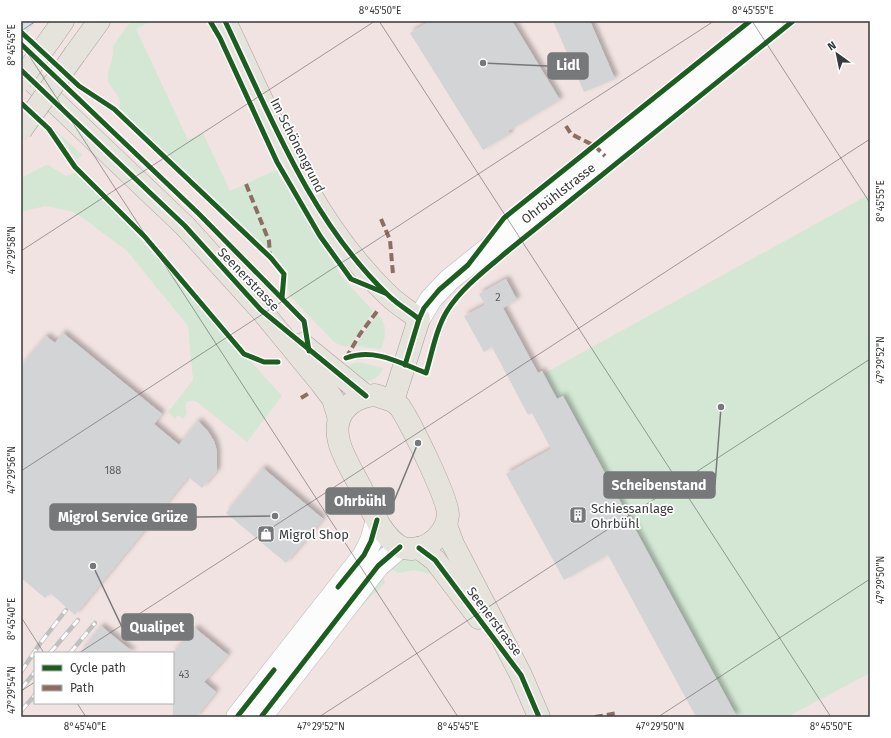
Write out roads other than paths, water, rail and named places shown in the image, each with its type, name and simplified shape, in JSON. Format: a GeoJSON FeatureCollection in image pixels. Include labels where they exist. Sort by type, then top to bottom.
{"type":"FeatureCollection","features":[{"type":"Feature","properties":{"kind":"main road"},"geometry":{"type":"LineString","coordinates":[[21,130],[99,21]]}},
{"type":"Feature","properties":{"kind":"main road","name":"Im Schönengrund"},"geometry":{"type":"LineString","coordinates":[[225,21],[288,157],[318,208],[351,254],[388,295],[419,319]]}},
{"type":"Feature","properties":{"kind":"main road"},"geometry":{"type":"LineString","coordinates":[[21,80],[58,28]]}},
{"type":"Feature","properties":{"kind":"main road","name":"Seenerstrasse"},"geometry":{"type":"LineString","coordinates":[[21,70],[185,226],[261,310],[333,399],[339,419],[337,437],[340,446],[377,520],[387,535],[435,560],[521,675]]}},
{"type":"Feature","properties":{"kind":"main road","name":"Seenerstrasse"},"geometry":{"type":"LineString","coordinates":[[261,310],[366,396]]}},
{"type":"Feature","properties":{"kind":"main road","name":"Ohrbühlstrasse"},"geometry":{"type":"LineString","coordinates":[[393,401],[419,319]]}},
{"type":"Feature","properties":{"kind":"main road"},"geometry":{"type":"LineString","coordinates":[[339,419],[349,404],[366,396],[384,397],[393,401]]}},
{"type":"Feature","properties":{"kind":"main road","name":"Seenerstrasse"},"geometry":{"type":"LineString","coordinates":[[393,401],[405,415],[444,498],[448,516],[446,525],[452,544],[521,675],[539,717]]}},
{"type":"Feature","properties":{"kind":"main road"},"geometry":{"type":"LineString","coordinates":[[409,547],[428,545],[435,540],[446,525]]}},
{"type":"Feature","properties":{"kind":"street","name":"Ohrbühlstrasse"},"geometry":{"type":"LineString","coordinates":[[419,319],[431,299],[449,280],[772,21]]}},
{"type":"Feature","properties":{"kind":"street"},"geometry":{"type":"LineString","coordinates":[[237,717],[364,555],[371,541],[377,520]]}},
{"type":"Feature","properties":{"kind":"street"},"geometry":{"type":"LineString","coordinates":[[261,717],[378,566],[409,547]]}},
{"type":"Feature","properties":{"kind":"railway"},"geometry":{"type":"LineString","coordinates":[[34,652],[66,610]]}},
{"type":"Feature","properties":{"kind":"railway"},"geometry":{"type":"LineString","coordinates":[[51,652],[78,620]]}},
{"type":"Feature","properties":{"kind":"railway"},"geometry":{"type":"LineString","coordinates":[[71,652],[95,623]]}},
{"type":"Feature","properties":{"kind":"railway"},"geometry":{"type":"LineString","coordinates":[[21,672],[34,652]]}},
{"type":"Feature","properties":{"kind":"railway"},"geometry":{"type":"LineString","coordinates":[[21,689],[34,673]]}},
{"type":"Feature","properties":{"kind":"railway"},"geometry":{"type":"LineString","coordinates":[[21,711],[34,696]]}},
{"type":"Feature","properties":{"kind":"place","name":"Lidl"},"geometry":{"type":"Point","coordinates":[483,63]}},
{"type":"Feature","properties":{"kind":"place","name":"Scheibenstand"},"geometry":{"type":"Point","coordinates":[721,407]}},
{"type":"Feature","properties":{"kind":"place","name":"Ohrbühl"},"geometry":{"type":"Point","coordinates":[418,443]}},
{"type":"Feature","properties":{"kind":"place","name":"Schiessanlage Ohrbühl"},"geometry":{"type":"Point","coordinates":[578,515]}},
{"type":"Feature","properties":{"kind":"place","name":"Migrol Service Grüze"},"geometry":{"type":"Point","coordinates":[275,516]}},
{"type":"Feature","properties":{"kind":"place","name":"Migrol Shop"},"geometry":{"type":"Point","coordinates":[266,534]}},
{"type":"Feature","properties":{"kind":"place","name":"Qualipet"},"geometry":{"type":"Point","coordinates":[93,566]}}]}
